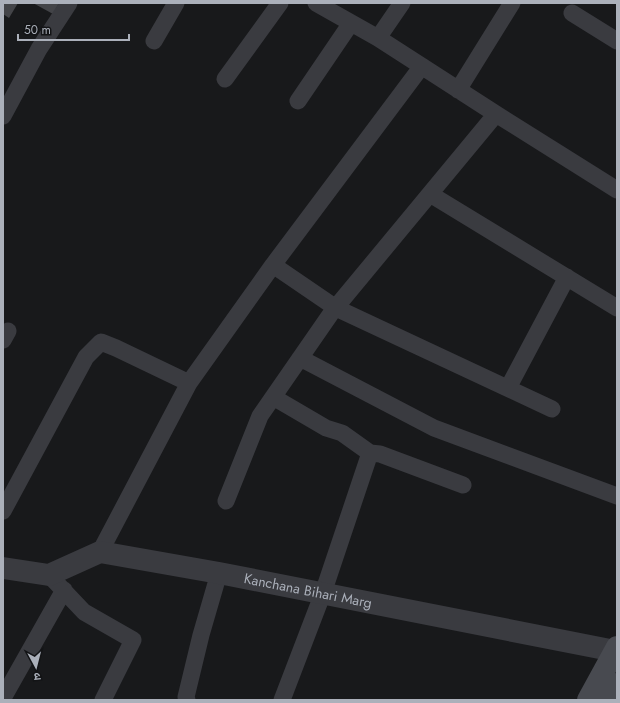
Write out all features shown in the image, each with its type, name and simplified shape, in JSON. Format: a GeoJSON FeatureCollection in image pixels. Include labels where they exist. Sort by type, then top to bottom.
{"type":"FeatureCollection","features":[{"type":"Feature","properties":{"kind":"main road"},"geometry":{"type":"LineString","coordinates":[[588,700],[616,649]]}},
{"type":"Feature","properties":{"kind":"main road"},"geometry":{"type":"LineString","coordinates":[[609,700],[617,684]]}},
{"type":"Feature","properties":{"kind":"street"},"geometry":{"type":"LineString","coordinates":[[3,116],[39,49],[69,3]]}},
{"type":"Feature","properties":{"kind":"street"},"geometry":{"type":"LineString","coordinates":[[154,41],[176,3]]}},
{"type":"Feature","properties":{"kind":"street"},"geometry":{"type":"LineString","coordinates":[[225,79],[280,3]]}},
{"type":"Feature","properties":{"kind":"street"},"geometry":{"type":"LineString","coordinates":[[316,3],[378,38],[617,190]]}},
{"type":"Feature","properties":{"kind":"street"},"geometry":{"type":"LineString","coordinates":[[378,38],[402,3]]}},
{"type":"Feature","properties":{"kind":"street"},"geometry":{"type":"LineString","coordinates":[[458,90],[512,3]]}},
{"type":"Feature","properties":{"kind":"street"},"geometry":{"type":"LineString","coordinates":[[572,13],[617,41]]}},
{"type":"Feature","properties":{"kind":"street"},"geometry":{"type":"LineString","coordinates":[[298,101],[352,23]]}},
{"type":"Feature","properties":{"kind":"street"},"geometry":{"type":"LineString","coordinates":[[3,568],[49,575],[100,552],[189,383],[273,265],[422,66]]}},
{"type":"Feature","properties":{"kind":"street"},"geometry":{"type":"LineString","coordinates":[[226,501],[260,416],[300,358],[336,308],[496,114]]}},
{"type":"Feature","properties":{"kind":"street"},"geometry":{"type":"LineString","coordinates":[[430,194],[617,308]]}},
{"type":"Feature","properties":{"kind":"street"},"geometry":{"type":"LineString","coordinates":[[273,265],[324,302],[552,409]]}},
{"type":"Feature","properties":{"kind":"street"},"geometry":{"type":"LineString","coordinates":[[508,388],[567,277]]}},
{"type":"Feature","properties":{"kind":"street"},"geometry":{"type":"LineString","coordinates":[[3,511],[86,358],[101,342],[189,383]]}},
{"type":"Feature","properties":{"kind":"street"},"geometry":{"type":"LineString","coordinates":[[300,358],[434,428],[617,496]]}},
{"type":"Feature","properties":{"kind":"street"},"geometry":{"type":"LineString","coordinates":[[273,397],[326,428],[342,434],[370,453],[380,454],[463,485]]}},
{"type":"Feature","properties":{"kind":"street"},"geometry":{"type":"LineString","coordinates":[[282,700],[323,593],[370,453]]}},
{"type":"Feature","properties":{"kind":"street","name":"Kanchana Bihari Marg"},"geometry":{"type":"LineString","coordinates":[[100,552],[219,573],[616,649]]}},
{"type":"Feature","properties":{"kind":"street"},"geometry":{"type":"LineString","coordinates":[[186,700],[201,635],[219,573]]}},
{"type":"Feature","properties":{"kind":"street"},"geometry":{"type":"LineString","coordinates":[[49,575],[84,612],[133,640],[103,700]]}},
{"type":"Feature","properties":{"kind":"street"},"geometry":{"type":"LineString","coordinates":[[3,698],[64,590]]}},
{"type":"Feature","properties":{"kind":"building"},"geometry":{"type":"Polygon","coordinates":[[[3,3],[18,3],[9,18],[3,14],[3,3]]]}},
{"type":"Feature","properties":{"kind":"building"},"geometry":{"type":"Polygon","coordinates":[[[33,3],[59,3],[53,14],[33,3]]]}}]}
